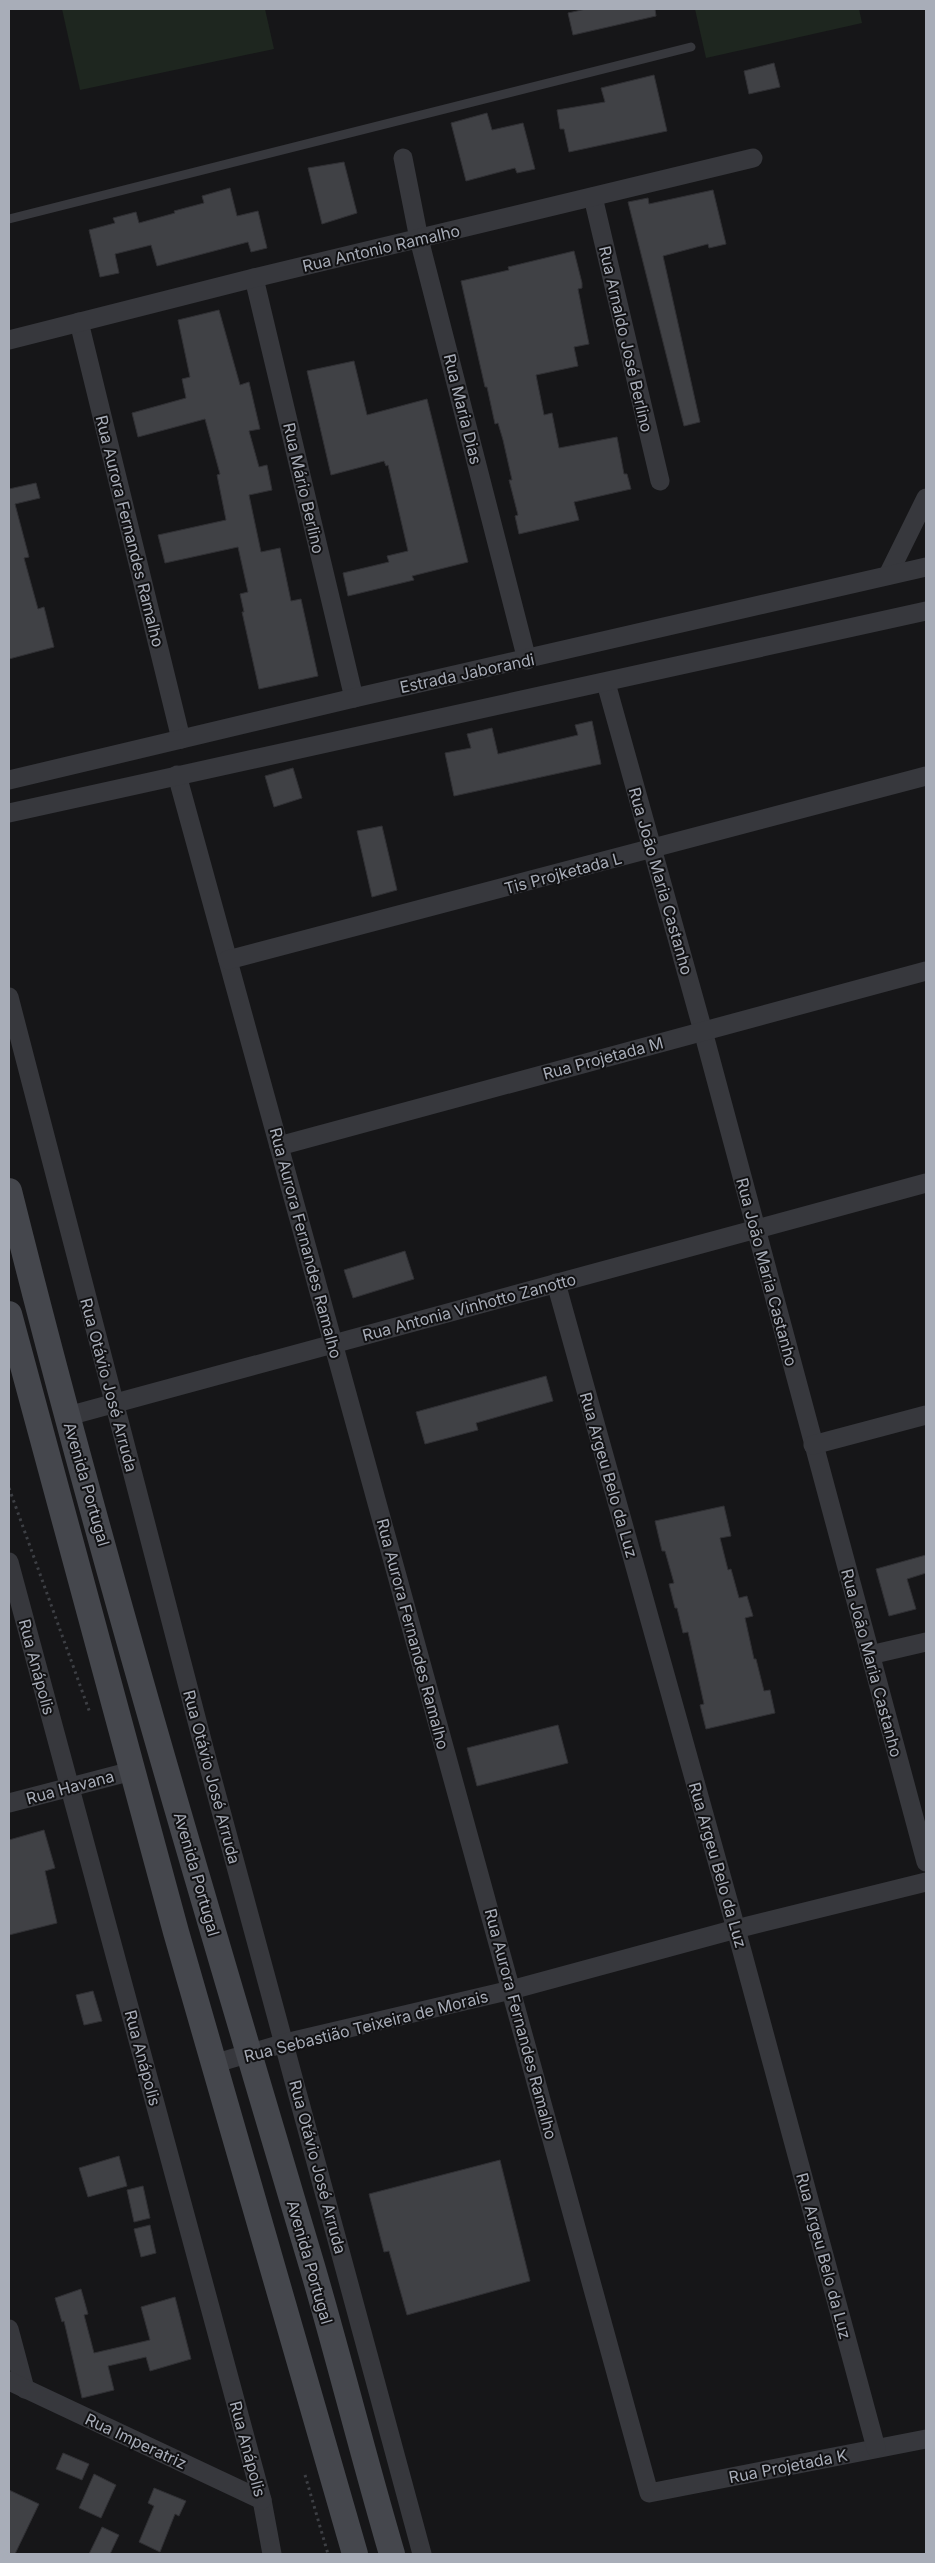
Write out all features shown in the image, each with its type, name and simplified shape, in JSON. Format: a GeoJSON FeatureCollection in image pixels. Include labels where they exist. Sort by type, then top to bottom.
{"type":"FeatureCollection","features":[{"type":"Feature","properties":{"kind":"main road","name":"Avenida Portugal"},"geometry":{"type":"LineString","coordinates":[[9,1191],[68,1416],[248,2054],[313,2270],[392,2554]]}},
{"type":"Feature","properties":{"kind":"main road","name":"Avenida Portugal"},"geometry":{"type":"LineString","coordinates":[[9,1314],[213,2064],[355,2554]]}},
{"type":"Feature","properties":{"kind":"street","name":"Rua Maria Dias"},"geometry":{"type":"LineString","coordinates":[[403,158],[419,239],[527,660]]}},
{"type":"Feature","properties":{"kind":"street","name":"Rua Antonio Ramalho"},"geometry":{"type":"LineString","coordinates":[[9,340],[254,278],[753,158]]}},
{"type":"Feature","properties":{"kind":"street","name":"Rua Arnaldo José Berlino"},"geometry":{"type":"LineString","coordinates":[[593,198],[660,481]]}},
{"type":"Feature","properties":{"kind":"street","name":"Rua Mário Berlino"},"geometry":{"type":"LineString","coordinates":[[254,278],[354,698]]}},
{"type":"Feature","properties":{"kind":"street","name":"Rua Aurora Fernandes Ramalho"},"geometry":{"type":"LineString","coordinates":[[79,322],[181,739]]}},
{"type":"Feature","properties":{"kind":"street"},"geometry":{"type":"LineString","coordinates":[[888,575],[926,498]]}},
{"type":"Feature","properties":{"kind":"street","name":"Estrada Jaborandi"},"geometry":{"type":"LineString","coordinates":[[9,780],[354,698],[527,660],[926,567]]}},
{"type":"Feature","properties":{"kind":"street"},"geometry":{"type":"LineString","coordinates":[[9,813],[926,611]]}},
{"type":"Feature","properties":{"kind":"street","name":"Rua João Maria Castanho"},"geometry":{"type":"LineString","coordinates":[[606,683],[703,1031],[754,1229],[926,1862]]}},
{"type":"Feature","properties":{"kind":"street","name":"Rua Aurora Fernandes Ramalho"},"geometry":{"type":"LineString","coordinates":[[177,775],[649,2493]]}},
{"type":"Feature","properties":{"kind":"street","name":"Tis Projketada L"},"geometry":{"type":"LineString","coordinates":[[228,960],[652,850],[926,776]]}},
{"type":"Feature","properties":{"kind":"street","name":"Rua Projetada M"},"geometry":{"type":"LineString","coordinates":[[279,1146],[926,971]]}},
{"type":"Feature","properties":{"kind":"street","name":"Rua Otávio José Arruda"},"geometry":{"type":"LineString","coordinates":[[9,997],[114,1404],[422,2554]]}},
{"type":"Feature","properties":{"kind":"street","name":"Rua Antonia Vinhotto Zanotto"},"geometry":{"type":"LineString","coordinates":[[68,1416],[926,1183]]}},
{"type":"Feature","properties":{"kind":"street","name":"Rua Argeu Belo da Luz"},"geometry":{"type":"LineString","coordinates":[[556,1283],[736,1929],[876,2448]]}},
{"type":"Feature","properties":{"kind":"street"},"geometry":{"type":"LineString","coordinates":[[813,1445],[926,1415]]}},
{"type":"Feature","properties":{"kind":"street","name":"Rua Anápolis"},"geometry":{"type":"LineString","coordinates":[[9,1562],[262,2500],[272,2554]]}},
{"type":"Feature","properties":{"kind":"street"},"geometry":{"type":"LineString","coordinates":[[870,1656],[926,1642]]}},
{"type":"Feature","properties":{"kind":"street","name":"Rua Havana"},"geometry":{"type":"LineString","coordinates":[[9,1803],[132,1770]]}},
{"type":"Feature","properties":{"kind":"street","name":"Rua Sebastião Teixeira de Morais"},"geometry":{"type":"LineString","coordinates":[[213,2064],[285,2043],[511,1990],[736,1929],[926,1882]]}},
{"type":"Feature","properties":{"kind":"street"},"geometry":{"type":"LineString","coordinates":[[9,2329],[17,2385]]}},
{"type":"Feature","properties":{"kind":"street","name":"Rua Imperatriz"},"geometry":{"type":"LineString","coordinates":[[17,2385],[262,2500]]}},
{"type":"Feature","properties":{"kind":"street","name":"Rua Projetada K"},"geometry":{"type":"LineString","coordinates":[[649,2493],[926,2439]]}},
{"type":"Feature","properties":{"kind":"lane"},"geometry":{"type":"LineString","coordinates":[[9,219],[690,47]]}},
{"type":"Feature","properties":{"kind":"shaded area"},"geometry":{"type":"Polygon","coordinates":[[[62,9],[265,9],[274,49],[80,90],[62,9]]]}},
{"type":"Feature","properties":{"kind":"shaded area"},"geometry":{"type":"Polygon","coordinates":[[[695,9],[859,9],[862,23],[706,58],[695,9]]]}},
{"type":"Feature","properties":{"kind":"building"},"geometry":{"type":"Polygon","coordinates":[[[586,9],[655,9],[656,16],[573,35],[568,13],[586,9]]]}},
{"type":"Feature","properties":{"kind":"building"},"geometry":{"type":"Polygon","coordinates":[[[774,63],[780,87],[749,94],[744,71],[774,63]]]}},
{"type":"Feature","properties":{"kind":"building"},"geometry":{"type":"Polygon","coordinates":[[[654,75],[667,131],[569,152],[564,129],[560,129],[557,110],[605,102],[601,88],[654,75]]]}},
{"type":"Feature","properties":{"kind":"building"},"geometry":{"type":"Polygon","coordinates":[[[487,113],[492,130],[523,123],[535,169],[517,173],[515,168],[466,181],[451,123],[487,113]]]}},
{"type":"Feature","properties":{"kind":"building"},"geometry":{"type":"Polygon","coordinates":[[[344,162],[357,213],[322,224],[308,168],[344,162]]]}},
{"type":"Feature","properties":{"kind":"building"},"geometry":{"type":"Polygon","coordinates":[[[230,188],[237,216],[258,211],[267,248],[251,252],[248,242],[157,266],[151,245],[115,254],[119,273],[100,277],[89,230],[115,223],[113,218],[136,212],[139,223],[175,213],[174,211],[204,203],[202,196],[230,188]]]}},
{"type":"Feature","properties":{"kind":"building"},"geometry":{"type":"Polygon","coordinates":[[[713,190],[726,244],[709,248],[708,244],[663,256],[700,422],[684,426],[628,202],[648,198],[649,204],[713,190]]]}},
{"type":"Feature","properties":{"kind":"building"},"geometry":{"type":"Polygon","coordinates":[[[574,251],[582,283],[582,288],[578,289],[589,344],[574,347],[578,366],[536,375],[544,415],[552,413],[559,448],[617,437],[624,474],[627,474],[631,489],[574,502],[579,520],[519,534],[515,516],[518,515],[509,480],[512,480],[503,440],[498,423],[495,424],[487,387],[485,387],[461,281],[509,270],[508,267],[574,251]]]}},
{"type":"Feature","properties":{"kind":"building"},"geometry":{"type":"Polygon","coordinates":[[[219,310],[240,385],[249,382],[260,429],[249,431],[259,467],[267,465],[272,490],[249,495],[261,552],[280,548],[291,601],[301,599],[318,676],[259,689],[242,612],[244,612],[240,594],[248,592],[238,547],[165,563],[158,535],[226,520],[217,475],[220,474],[205,419],[138,437],[132,413],[186,398],[182,379],[190,377],[178,320],[219,310]]]}},
{"type":"Feature","properties":{"kind":"building"},"geometry":{"type":"Polygon","coordinates":[[[354,361],[367,415],[427,399],[468,562],[412,576],[414,580],[348,596],[343,573],[389,562],[387,556],[408,551],[388,465],[386,466],[384,461],[331,475],[307,371],[354,361]]]}},
{"type":"Feature","properties":{"kind":"building"},"geometry":{"type":"Polygon","coordinates":[[[36,483],[40,498],[15,504],[29,557],[24,558],[38,609],[44,607],[54,647],[9,659],[9,489],[36,483]]]}},
{"type":"Feature","properties":{"kind":"building"},"geometry":{"type":"Polygon","coordinates":[[[592,721],[601,764],[454,796],[445,753],[471,748],[467,734],[492,728],[498,754],[578,735],[575,725],[592,721]]]}},
{"type":"Feature","properties":{"kind":"building"},"geometry":{"type":"Polygon","coordinates":[[[293,768],[302,798],[274,807],[265,776],[293,768]]]}},
{"type":"Feature","properties":{"kind":"building"},"geometry":{"type":"Polygon","coordinates":[[[382,826],[397,890],[372,897],[357,831],[382,826]]]}},
{"type":"Feature","properties":{"kind":"building"},"geometry":{"type":"Polygon","coordinates":[[[405,1251],[414,1279],[353,1298],[344,1270],[405,1251]]]}},
{"type":"Feature","properties":{"kind":"building"},"geometry":{"type":"Polygon","coordinates":[[[546,1376],[553,1401],[476,1423],[478,1430],[425,1444],[416,1412],[546,1376]]]}},
{"type":"Feature","properties":{"kind":"building"},"geometry":{"type":"Polygon","coordinates":[[[724,1506],[731,1536],[720,1538],[728,1570],[731,1569],[739,1598],[747,1596],[753,1616],[745,1618],[754,1659],[756,1659],[764,1691],[770,1690],[775,1713],[706,1729],[700,1705],[704,1704],[688,1632],[683,1633],[677,1608],[675,1608],[669,1584],[674,1583],[665,1551],[662,1551],[655,1521],[724,1506]]]}},
{"type":"Feature","properties":{"kind":"building"},"geometry":{"type":"Polygon","coordinates":[[[926,1555],[926,1573],[907,1579],[916,1609],[889,1616],[876,1569],[926,1555]]]}},
{"type":"Feature","properties":{"kind":"building"},"geometry":{"type":"Polygon","coordinates":[[[558,1725],[568,1763],[477,1786],[467,1748],[558,1725]]]}},
{"type":"Feature","properties":{"kind":"building"},"geometry":{"type":"Polygon","coordinates":[[[44,1830],[55,1868],[45,1871],[57,1923],[9,1935],[9,1840],[44,1830]]]}},
{"type":"Feature","properties":{"kind":"building"},"geometry":{"type":"Polygon","coordinates":[[[93,1991],[102,2021],[84,2025],[76,1995],[93,1991]]]}},
{"type":"Feature","properties":{"kind":"building"},"geometry":{"type":"Polygon","coordinates":[[[119,2156],[127,2186],[88,2197],[79,2168],[119,2156]]]}},
{"type":"Feature","properties":{"kind":"building"},"geometry":{"type":"Polygon","coordinates":[[[500,2160],[530,2281],[407,2315],[389,2251],[384,2252],[369,2194],[500,2160]]]}},
{"type":"Feature","properties":{"kind":"building"},"geometry":{"type":"Polygon","coordinates":[[[143,2186],[150,2218],[134,2222],[127,2190],[143,2186]]]}},
{"type":"Feature","properties":{"kind":"building"},"geometry":{"type":"Polygon","coordinates":[[[150,2225],[156,2253],[141,2257],[134,2229],[150,2225]]]}},
{"type":"Feature","properties":{"kind":"building"},"geometry":{"type":"Polygon","coordinates":[[[81,2289],[88,2314],[84,2315],[94,2353],[150,2340],[141,2307],[175,2297],[191,2359],[150,2371],[146,2357],[108,2366],[114,2390],[82,2398],[64,2321],[62,2322],[55,2298],[81,2289]]]}},
{"type":"Feature","properties":{"kind":"building"},"geometry":{"type":"Polygon","coordinates":[[[63,2453],[89,2464],[82,2480],[56,2469],[63,2453]]]}},
{"type":"Feature","properties":{"kind":"building"},"geometry":{"type":"Polygon","coordinates":[[[94,2474],[116,2485],[101,2518],[79,2508],[94,2474]]]}},
{"type":"Feature","properties":{"kind":"building"},"geometry":{"type":"Polygon","coordinates":[[[154,2488],[186,2501],[179,2516],[175,2514],[160,2552],[139,2542],[154,2506],[148,2503],[154,2488]]]}},
{"type":"Feature","properties":{"kind":"building"},"geometry":{"type":"Polygon","coordinates":[[[9,2490],[39,2504],[15,2554],[9,2554],[9,2490]]]}},
{"type":"Feature","properties":{"kind":"building"},"geometry":{"type":"Polygon","coordinates":[[[102,2527],[119,2535],[110,2554],[89,2554],[102,2527]]]}}]}
